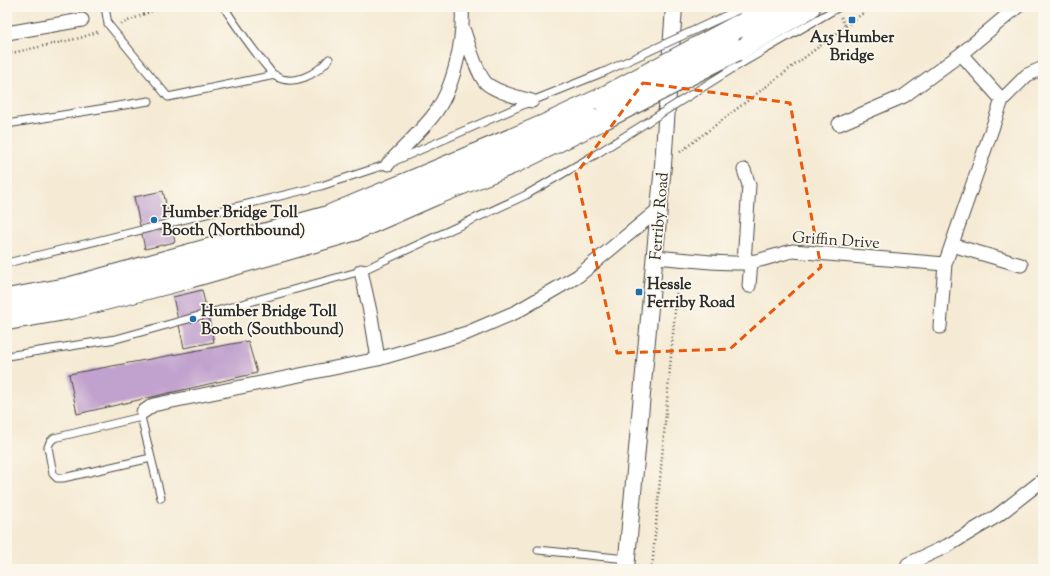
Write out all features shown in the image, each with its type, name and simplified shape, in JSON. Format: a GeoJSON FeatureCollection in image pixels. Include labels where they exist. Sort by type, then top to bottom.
{"type":"FeatureCollection","features":[{"type":"Feature","properties":{"kind":"highway"},"geometry":{"type":"LineString","coordinates":[[7,319],[70,308],[186,278],[353,230],[434,194],[514,162],[601,110],[739,15],[772,7]]}},
{"type":"Feature","properties":{"kind":"highway"},"geometry":{"type":"LineString","coordinates":[[7,300],[67,290],[328,217],[542,127],[601,110],[735,58],[809,7]]}},
{"type":"Feature","properties":{"kind":"street"},"geometry":{"type":"LineString","coordinates":[[462,7],[463,27],[471,54],[485,82],[513,96],[532,101]]}},
{"type":"Feature","properties":{"kind":"street","name":"Ferriby Road"},"geometry":{"type":"LineString","coordinates":[[626,564],[663,165],[674,7]]}},
{"type":"Feature","properties":{"kind":"street"},"geometry":{"type":"LineString","coordinates":[[839,124],[904,96],[961,54],[1017,7]]}},
{"type":"Feature","properties":{"kind":"street"},"geometry":{"type":"LineString","coordinates":[[7,33],[82,20]]}},
{"type":"Feature","properties":{"kind":"street"},"geometry":{"type":"LineString","coordinates":[[388,164],[433,116],[448,88],[458,53],[463,27]]}},
{"type":"Feature","properties":{"kind":"street"},"geometry":{"type":"LineString","coordinates":[[961,54],[1002,100]]}},
{"type":"Feature","properties":{"kind":"street"},"geometry":{"type":"LineString","coordinates":[[940,327],[945,264],[1002,100],[1027,75],[1043,68]]}},
{"type":"Feature","properties":{"kind":"street"},"geometry":{"type":"LineString","coordinates":[[744,170],[748,185],[747,262],[750,286]]}},
{"type":"Feature","properties":{"kind":"street"},"geometry":{"type":"LineString","coordinates":[[142,415],[152,405],[378,359],[467,333],[516,312],[578,276],[659,209]]}},
{"type":"Feature","properties":{"kind":"street"},"geometry":{"type":"LineString","coordinates":[[952,245],[1021,265]]}},
{"type":"Feature","properties":{"kind":"street","name":"Griffin Drive"},"geometry":{"type":"LineString","coordinates":[[655,257],[721,263],[747,262],[793,251],[945,264]]}},
{"type":"Feature","properties":{"kind":"street"},"geometry":{"type":"LineString","coordinates":[[361,271],[371,316],[378,359]]}},
{"type":"Feature","properties":{"kind":"street"},"geometry":{"type":"LineString","coordinates":[[906,569],[908,564],[947,546],[997,516],[1043,480]]}},
{"type":"Feature","properties":{"kind":"lane"},"geometry":{"type":"LineString","coordinates":[[105,7],[108,24],[168,97],[275,76],[288,80],[308,76],[317,72],[329,59]]}},
{"type":"Feature","properties":{"kind":"lane"},"geometry":{"type":"LineString","coordinates":[[224,7],[250,45],[275,76]]}},
{"type":"Feature","properties":{"kind":"lane"},"geometry":{"type":"LineString","coordinates":[[7,356],[116,338],[361,271],[526,195],[598,153],[735,58],[839,7]]}},
{"type":"Feature","properties":{"kind":"lane"},"geometry":{"type":"LineString","coordinates":[[7,263],[321,186],[388,164],[532,101],[739,15]]}},
{"type":"Feature","properties":{"kind":"lane"},"geometry":{"type":"LineString","coordinates":[[7,124],[149,101]]}},
{"type":"Feature","properties":{"kind":"lane"},"geometry":{"type":"LineString","coordinates":[[151,458],[63,478],[57,478],[53,474],[48,447],[54,438],[142,415],[161,498]]}},
{"type":"Feature","properties":{"kind":"lane"},"geometry":{"type":"LineString","coordinates":[[538,550],[626,564]]}},
{"type":"Feature","properties":{"kind":"path"},"geometry":{"type":"LineString","coordinates":[[663,165],[871,7]]}},
{"type":"Feature","properties":{"kind":"highlighted area"},"geometry":{"type":"Polygon","coordinates":[[[643,83],[790,103],[821,267],[730,349],[617,353],[576,174],[643,83]]]}},
{"type":"Feature","properties":{"kind":"building","name":"Humber Bridge Toll Booth (Northbound)"},"geometry":{"type":"Polygon","coordinates":[[[163,191],[175,242],[145,249],[134,197],[163,191]]]}},
{"type":"Feature","properties":{"kind":"building","name":"Humber Bridge Toll Booth (Southbound)"},"geometry":{"type":"Polygon","coordinates":[[[202,290],[214,342],[184,348],[173,297],[202,290]]]}},
{"type":"Feature","properties":{"kind":"building"},"geometry":{"type":"Polygon","coordinates":[[[248,341],[257,373],[77,414],[69,374],[248,341]]]}},
{"type":"Feature","properties":{"kind":"place","name":"A15 Humber Bridge"},"geometry":{"type":"Point","coordinates":[852,20]}},
{"type":"Feature","properties":{"kind":"place","name":"Humber Bridge Toll Booth (Northbound)"},"geometry":{"type":"Point","coordinates":[154,220]}},
{"type":"Feature","properties":{"kind":"place","name":"Hessle Ferriby Road"},"geometry":{"type":"Point","coordinates":[639,292]}},
{"type":"Feature","properties":{"kind":"place","name":"Humber Bridge Toll Booth (Southbound)"},"geometry":{"type":"Point","coordinates":[193,319]}}]}
